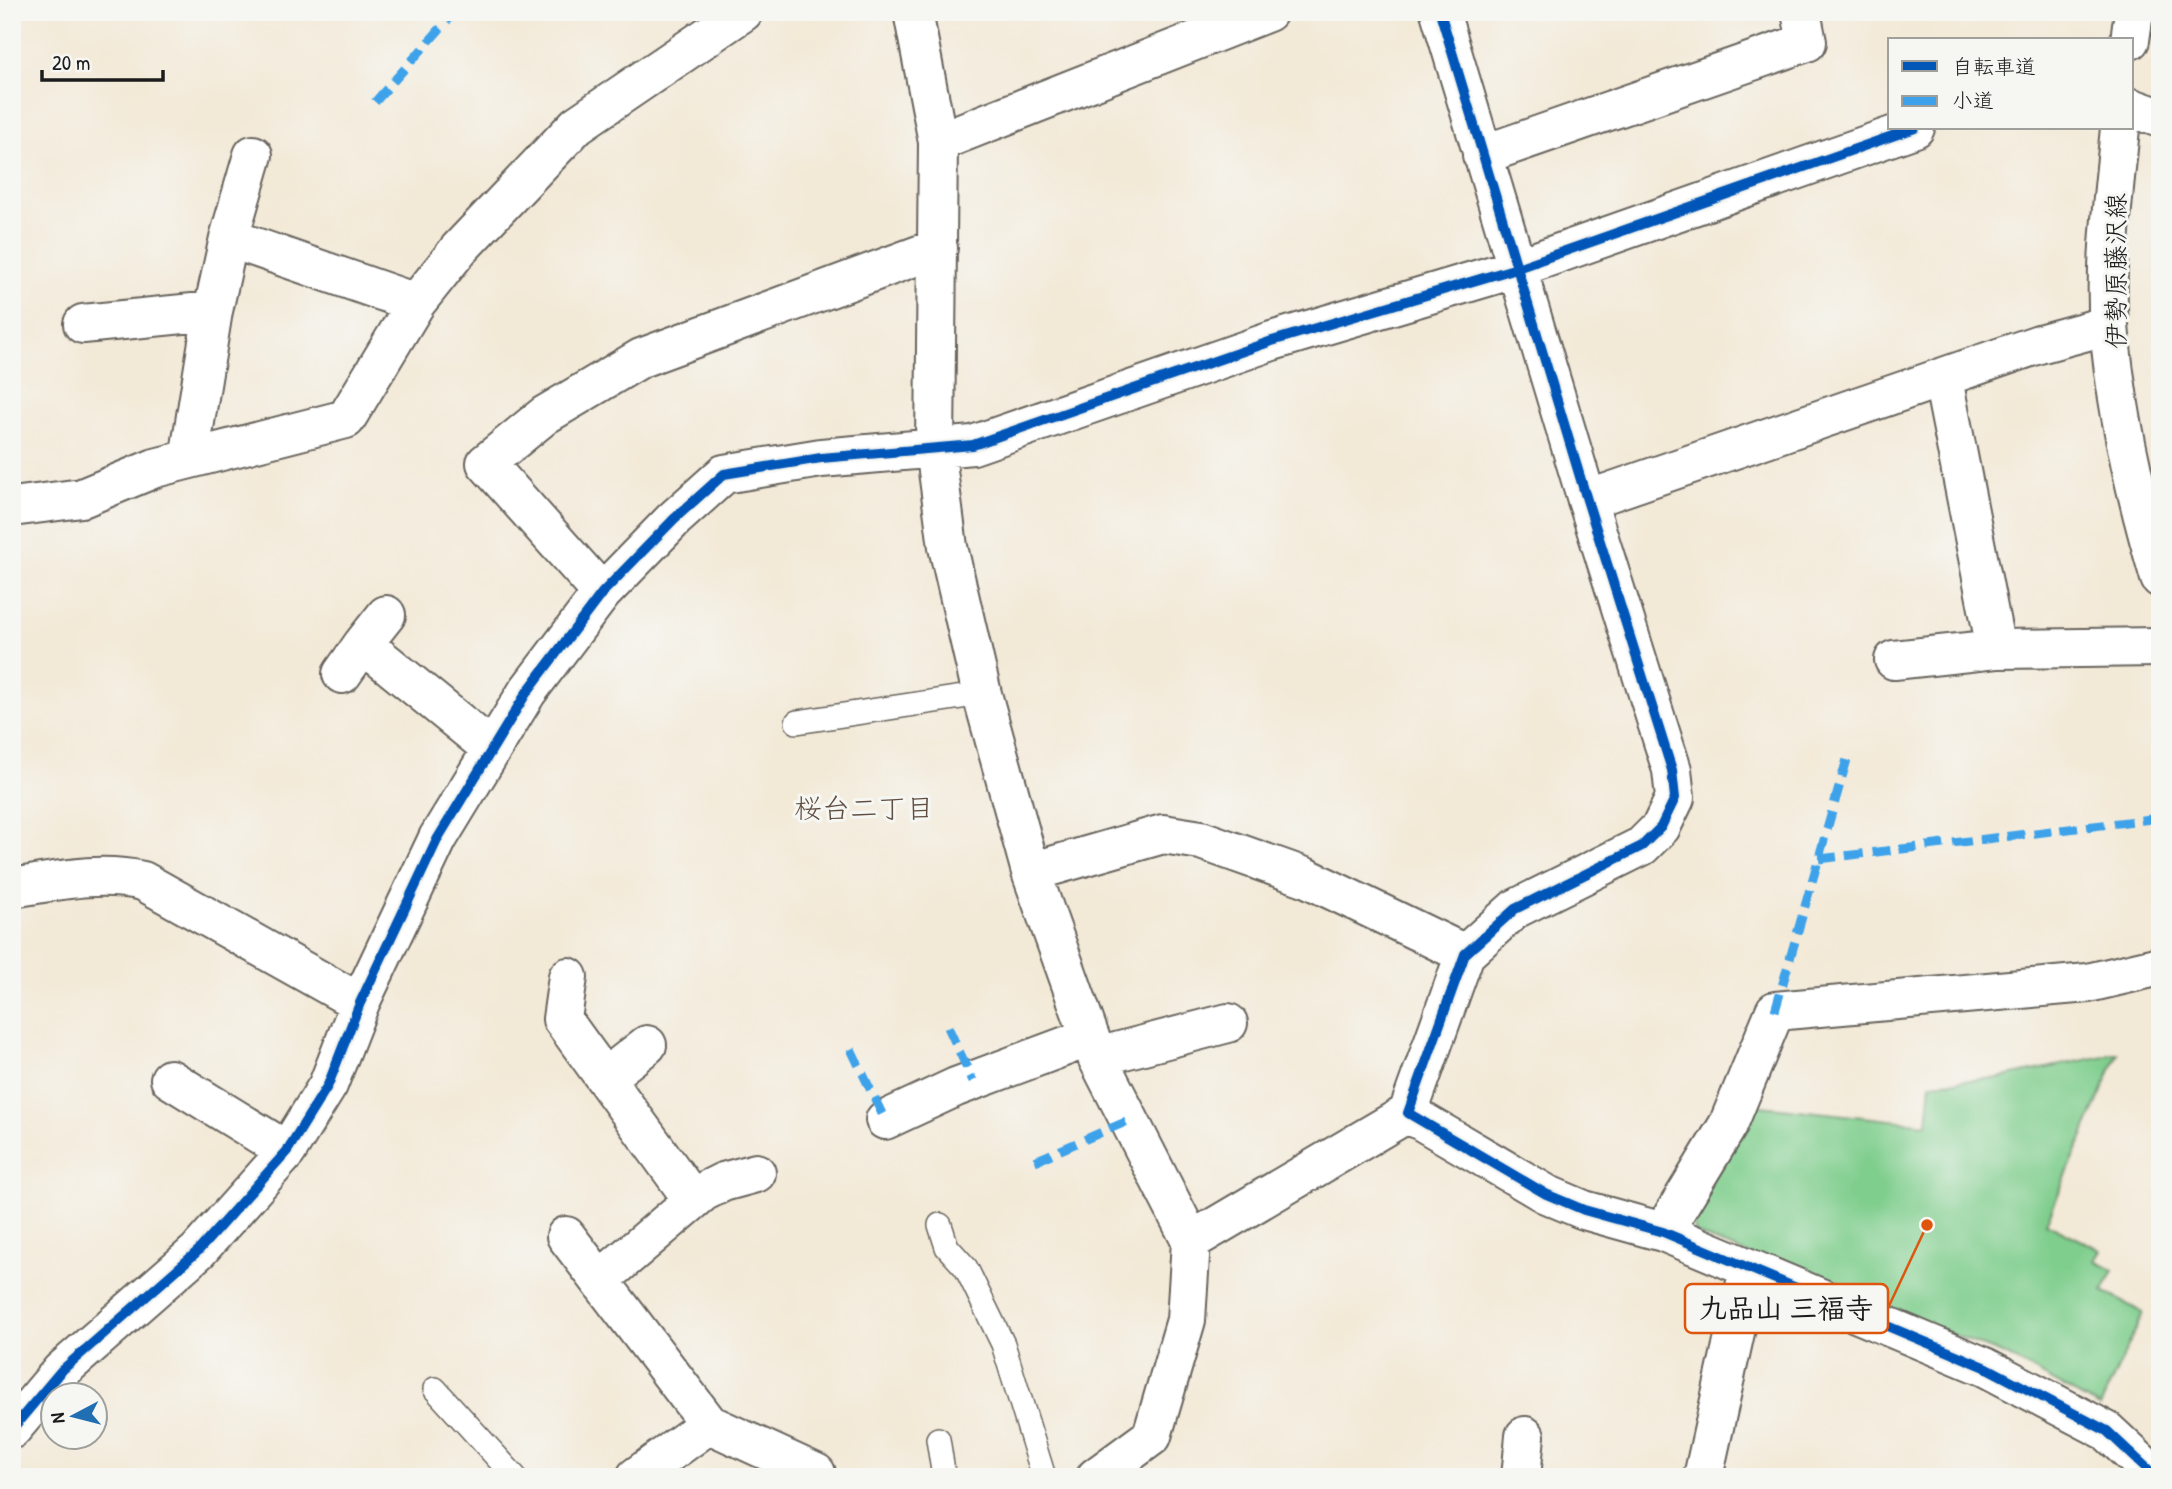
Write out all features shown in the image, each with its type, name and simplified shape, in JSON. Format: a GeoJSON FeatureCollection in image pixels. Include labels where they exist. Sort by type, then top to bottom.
{"type":"FeatureCollection","features":[{"type":"Feature","properties":{"kind":"street"},"geometry":{"type":"LineString","coordinates":[[12,507],[82,498],[155,468],[346,419],[416,303],[458,248],[577,125],[743,12]]}},
{"type":"Feature","properties":{"kind":"street"},"geometry":{"type":"LineString","coordinates":[[913,12],[938,142],[935,448],[948,547],[982,694],[1031,872],[1094,1047],[1191,1241],[1186,1320],[1140,1477]]}},
{"type":"Feature","properties":{"kind":"street"},"geometry":{"type":"LineString","coordinates":[[938,142],[1268,12]]}},
{"type":"Feature","properties":{"kind":"street"},"geometry":{"type":"LineString","coordinates":[[1191,1241],[1408,1113],[1465,954],[1515,909],[1642,846],[1661,827],[1675,798],[1672,770],[1587,500],[1440,12]]}},
{"type":"Feature","properties":{"kind":"street"},"geometry":{"type":"LineString","coordinates":[[1482,155],[1807,42],[1801,12]]}},
{"type":"Feature","properties":{"kind":"street"},"geometry":{"type":"LineString","coordinates":[[2130,38],[2134,12]]}},
{"type":"Feature","properties":{"kind":"street"},"geometry":{"type":"LineString","coordinates":[[2134,109],[2160,118]]}},
{"type":"Feature","properties":{"kind":"street"},"geometry":{"type":"LineString","coordinates":[[12,1429],[61,1371],[198,1251],[287,1151],[328,1085],[360,1003],[438,838],[527,692],[602,593],[674,519],[724,474],[821,458],[973,445],[1272,341],[1517,268],[1909,130]]}},
{"type":"Feature","properties":{"kind":"street","name":"伊勢原藤沢線"},"geometry":{"type":"LineString","coordinates":[[2120,130],[2110,235],[2109,325],[2123,427],[2160,578]]}},
{"type":"Feature","properties":{"kind":"street"},"geometry":{"type":"LineString","coordinates":[[190,459],[213,311],[229,238],[253,155]]}},
{"type":"Feature","properties":{"kind":"street"},"geometry":{"type":"LineString","coordinates":[[229,238],[416,303]]}},
{"type":"Feature","properties":{"kind":"street"},"geometry":{"type":"LineString","coordinates":[[602,593],[486,463],[545,415],[641,358],[938,248]]}},
{"type":"Feature","properties":{"kind":"street"},"geometry":{"type":"LineString","coordinates":[[83,324],[213,311]]}},
{"type":"Feature","properties":{"kind":"street"},"geometry":{"type":"LineString","coordinates":[[1587,500],[2039,344],[2109,325]]}},
{"type":"Feature","properties":{"kind":"street"},"geometry":{"type":"LineString","coordinates":[[1943,379],[1996,649]]}},
{"type":"Feature","properties":{"kind":"street"},"geometry":{"type":"LineString","coordinates":[[364,645],[492,748]]}},
{"type":"Feature","properties":{"kind":"street"},"geometry":{"type":"LineString","coordinates":[[1894,660],[1996,649],[2160,647]]}},
{"type":"Feature","properties":{"kind":"street"},"geometry":{"type":"LineString","coordinates":[[1031,872],[1163,834],[1201,840],[1305,877],[1465,954]]}},
{"type":"Feature","properties":{"kind":"street"},"geometry":{"type":"LineString","coordinates":[[12,888],[92,875],[117,875],[143,881],[360,1003]]}},
{"type":"Feature","properties":{"kind":"street"},"geometry":{"type":"LineString","coordinates":[[1663,1232],[1728,1125],[1775,1011],[2088,984],[2160,966]]}},
{"type":"Feature","properties":{"kind":"street"},"geometry":{"type":"LineString","coordinates":[[568,977],[562,1019],[693,1200]]}},
{"type":"Feature","properties":{"kind":"street"},"geometry":{"type":"LineString","coordinates":[[885,1120],[956,1087],[1094,1047],[1228,1023]]}},
{"type":"Feature","properties":{"kind":"street"},"geometry":{"type":"LineString","coordinates":[[605,1078],[647,1045]]}},
{"type":"Feature","properties":{"kind":"street"},"geometry":{"type":"LineString","coordinates":[[170,1079],[287,1151]]}},
{"type":"Feature","properties":{"kind":"street"},"geometry":{"type":"LineString","coordinates":[[1408,1113],[1546,1194],[1584,1210],[1663,1232],[1985,1367],[2107,1431],[2156,1477]]}},
{"type":"Feature","properties":{"kind":"street"},"geometry":{"type":"LineString","coordinates":[[600,1280],[693,1200],[723,1182],[756,1173]]}},
{"type":"Feature","properties":{"kind":"street"},"geometry":{"type":"LineString","coordinates":[[566,1236],[709,1424],[817,1476]]}},
{"type":"Feature","properties":{"kind":"street"},"geometry":{"type":"LineString","coordinates":[[1703,1477],[1749,1269]]}},
{"type":"Feature","properties":{"kind":"street"},"geometry":{"type":"LineString","coordinates":[[636,1477],[709,1424]]}},
{"type":"Feature","properties":{"kind":"street"},"geometry":{"type":"LineString","coordinates":[[1096,1477],[1152,1436]]}},
{"type":"Feature","properties":{"kind":"street"},"geometry":{"type":"LineString","coordinates":[[1521,1477],[1525,1436]]}},
{"type":"Feature","properties":{"kind":"lane"},"geometry":{"type":"LineString","coordinates":[[797,722],[982,694]]}},
{"type":"Feature","properties":{"kind":"lane"},"geometry":{"type":"LineString","coordinates":[[940,1225],[947,1247],[966,1268],[1003,1344],[1044,1477]]}},
{"type":"Feature","properties":{"kind":"lane"},"geometry":{"type":"LineString","coordinates":[[435,1389],[515,1477]]}},
{"type":"Feature","properties":{"kind":"lane"},"geometry":{"type":"LineString","coordinates":[[938,1440],[944,1477]]}},
{"type":"Feature","properties":{"kind":"green space"},"geometry":{"type":"Polygon","coordinates":[[[2118,1053],[2046,1223],[2101,1250],[2095,1261],[2113,1270],[2103,1291],[2143,1313],[2100,1407],[2007,1356],[1696,1234],[1691,1215],[1752,1105],[1927,1124],[1931,1083],[1999,1078],[2118,1053]]]}},
{"type":"Feature","properties":{"kind":"marked path"},"geometry":{"type":"LineString","coordinates":[[375,102],[455,12]]}},
{"type":"Feature","properties":{"kind":"marked path"},"geometry":{"type":"LineString","coordinates":[[1775,1011],[1848,756]]}},
{"type":"Feature","properties":{"kind":"marked path"},"geometry":{"type":"LineString","coordinates":[[1819,859],[2160,818]]}},
{"type":"Feature","properties":{"kind":"marked path"},"geometry":{"type":"LineString","coordinates":[[948,1027],[973,1081]]}},
{"type":"Feature","properties":{"kind":"marked path"},"geometry":{"type":"LineString","coordinates":[[851,1049],[885,1120]]}},
{"type":"Feature","properties":{"kind":"marked path"},"geometry":{"type":"LineString","coordinates":[[1035,1161],[1130,1120]]}},
{"type":"Feature","properties":{"kind":"cycle path"},"geometry":{"type":"LineString","coordinates":[[1440,12],[1587,500],[1672,770],[1675,798],[1661,827],[1642,846],[1515,909],[1465,954],[1408,1113],[1546,1194],[1584,1210],[1663,1232],[1985,1367],[2107,1431],[2156,1477]]}},
{"type":"Feature","properties":{"kind":"cycle path"},"geometry":{"type":"LineString","coordinates":[[12,1429],[61,1371],[198,1251],[287,1151],[328,1085],[360,1003],[438,838],[527,692],[602,593],[674,519],[724,474],[821,458],[973,445],[1272,341],[1517,268],[1909,130]]}},
{"type":"Feature","properties":{"kind":"place","name":"九品山 三福寺"},"geometry":{"type":"Point","coordinates":[1927,1225]}},
{"type":"Feature","properties":{"kind":"district","name":"桜台二丁目"},"geometry":{"type":"Point","coordinates":[864,808]}}]}
